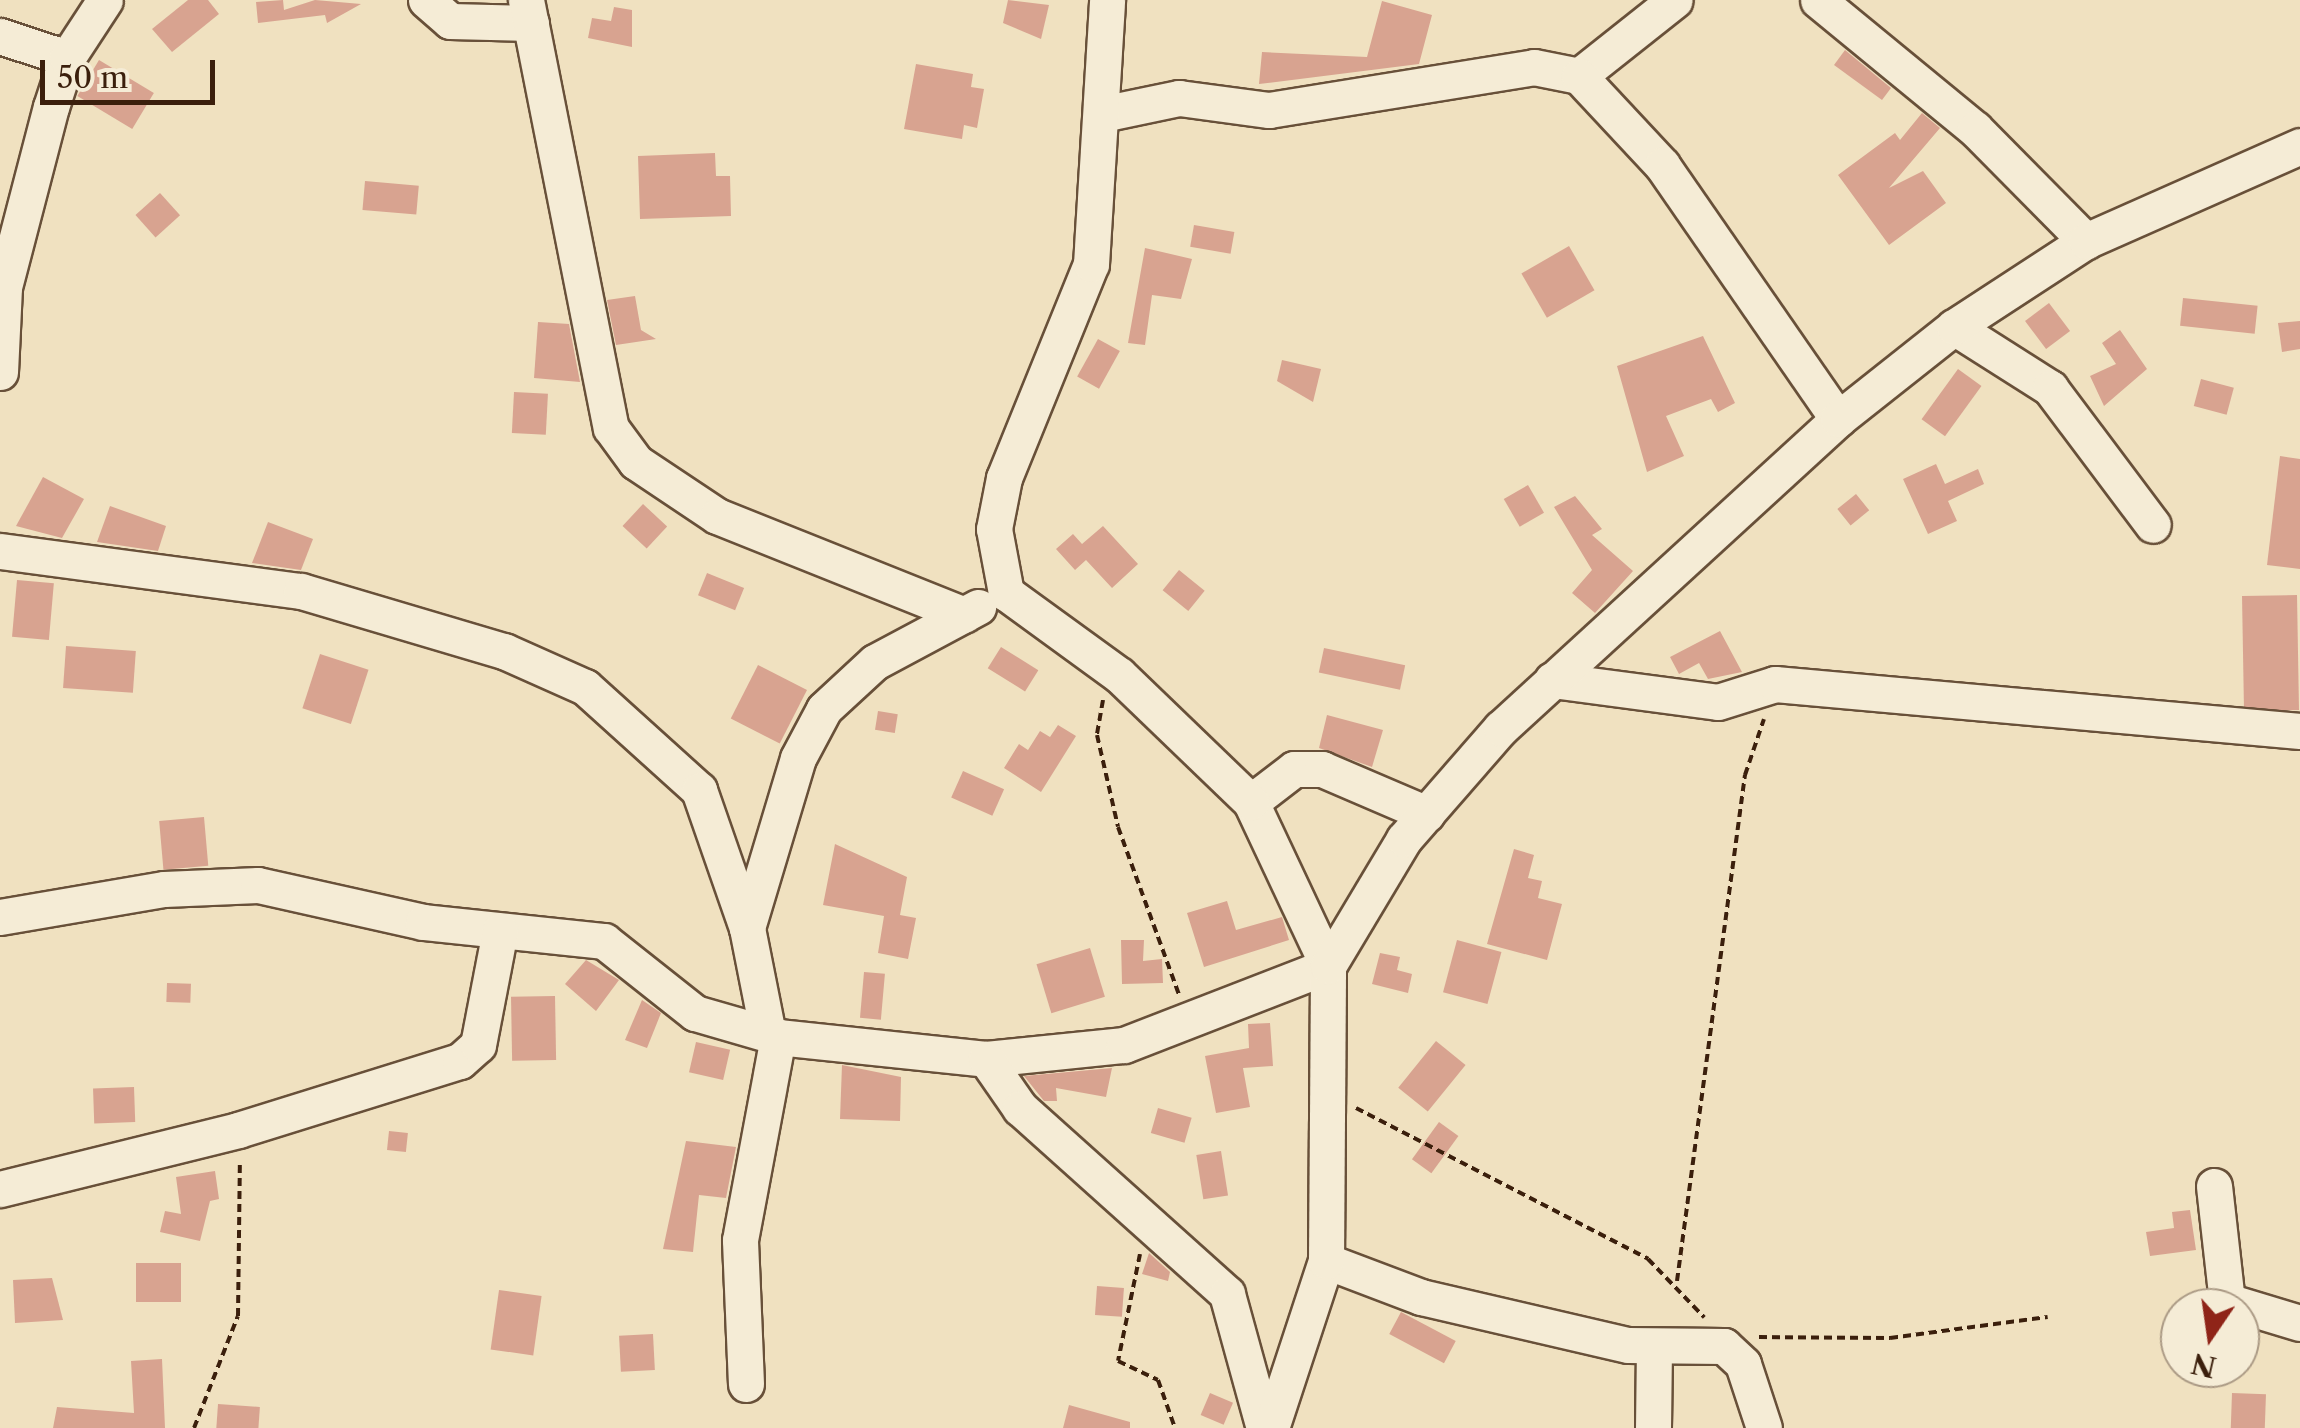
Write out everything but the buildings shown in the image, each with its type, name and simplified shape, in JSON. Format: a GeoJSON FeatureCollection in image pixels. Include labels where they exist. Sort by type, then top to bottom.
{"type":"FeatureCollection","features":[{"type":"Feature","properties":{"kind":"street"},"geometry":{"type":"LineString","coordinates":[[0,372],[4,287],[67,58],[105,0]]}},
{"type":"Feature","properties":{"kind":"street"},"geometry":{"type":"LineString","coordinates":[[426,0],[450,21],[528,12],[611,428],[628,450],[717,516],[964,615]]}},
{"type":"Feature","properties":{"kind":"street"},"geometry":{"type":"LineString","coordinates":[[1107,0],[1091,264],[1004,478],[994,528],[1006,592],[1119,674],[1251,802],[1328,966],[1331,1095],[1326,1261],[1272,1428]]}},
{"type":"Feature","properties":{"kind":"street"},"geometry":{"type":"LineString","coordinates":[[1579,76],[1675,0]]}},
{"type":"Feature","properties":{"kind":"street"},"geometry":{"type":"LineString","coordinates":[[1818,0],[1975,129],[2086,240]]}},
{"type":"Feature","properties":{"kind":"street"},"geometry":{"type":"LineString","coordinates":[[0,36],[67,58]]}},
{"type":"Feature","properties":{"kind":"street"},"geometry":{"type":"LineString","coordinates":[[1102,114],[1179,98],[1269,110],[1534,67],[1579,76],[1662,166],[1838,419]]}},
{"type":"Feature","properties":{"kind":"street"},"geometry":{"type":"LineString","coordinates":[[0,918],[164,889],[258,885],[500,931],[604,941],[695,1013],[773,1036],[986,1059],[1124,1046],[1187,1026],[1328,966],[1427,814],[1552,680],[1838,419],[1954,327],[2086,240],[2300,146]]}},
{"type":"Feature","properties":{"kind":"street"},"geometry":{"type":"LineString","coordinates":[[1954,327],[2050,388],[2153,525]]}},
{"type":"Feature","properties":{"kind":"street"},"geometry":{"type":"LineString","coordinates":[[0,550],[301,591],[504,651],[586,687],[699,790],[746,928],[773,1036],[740,1240],[746,1384]]}},
{"type":"Feature","properties":{"kind":"street"},"geometry":{"type":"LineString","coordinates":[[746,928],[773,824],[824,708],[874,662],[1006,592]]}},
{"type":"Feature","properties":{"kind":"street"},"geometry":{"type":"LineString","coordinates":[[1552,680],[1718,702],[1775,684],[2300,731]]}},
{"type":"Feature","properties":{"kind":"street"},"geometry":{"type":"LineString","coordinates":[[1251,802],[1294,769],[1322,769],[1427,814]]}},
{"type":"Feature","properties":{"kind":"street"},"geometry":{"type":"LineString","coordinates":[[0,1189],[238,1130],[470,1055],[486,1021],[500,931]]}},
{"type":"Feature","properties":{"kind":"street"},"geometry":{"type":"LineString","coordinates":[[986,1059],[1020,1108],[1151,1218],[1227,1294],[1264,1428]]}},
{"type":"Feature","properties":{"kind":"street"},"geometry":{"type":"LineString","coordinates":[[2214,1186],[2219,1288],[2227,1300],[2300,1322]]}},
{"type":"Feature","properties":{"kind":"street"},"geometry":{"type":"LineString","coordinates":[[1326,1261],[1421,1297],[1654,1346],[1722,1342],[1742,1364],[1764,1428]]}},
{"type":"Feature","properties":{"kind":"street"},"geometry":{"type":"LineString","coordinates":[[1653,1428],[1654,1346]]}},
{"type":"Feature","properties":{"kind":"path"},"geometry":{"type":"LineString","coordinates":[[1119,674],[1099,705],[1097,735],[1187,1026]]}},
{"type":"Feature","properties":{"kind":"path"},"geometry":{"type":"LineString","coordinates":[[1677,1281],[1745,775],[1775,684]]}},
{"type":"Feature","properties":{"kind":"path"},"geometry":{"type":"LineString","coordinates":[[1331,1095],[1511,1184],[1677,1281],[1722,1342],[1890,1338],[2048,1317]]}},
{"type":"Feature","properties":{"kind":"path"},"geometry":{"type":"LineString","coordinates":[[194,1428],[238,1316],[238,1130]]}},
{"type":"Feature","properties":{"kind":"path"},"geometry":{"type":"LineString","coordinates":[[1151,1218],[1118,1361],[1158,1380],[1175,1428]]}}]}
